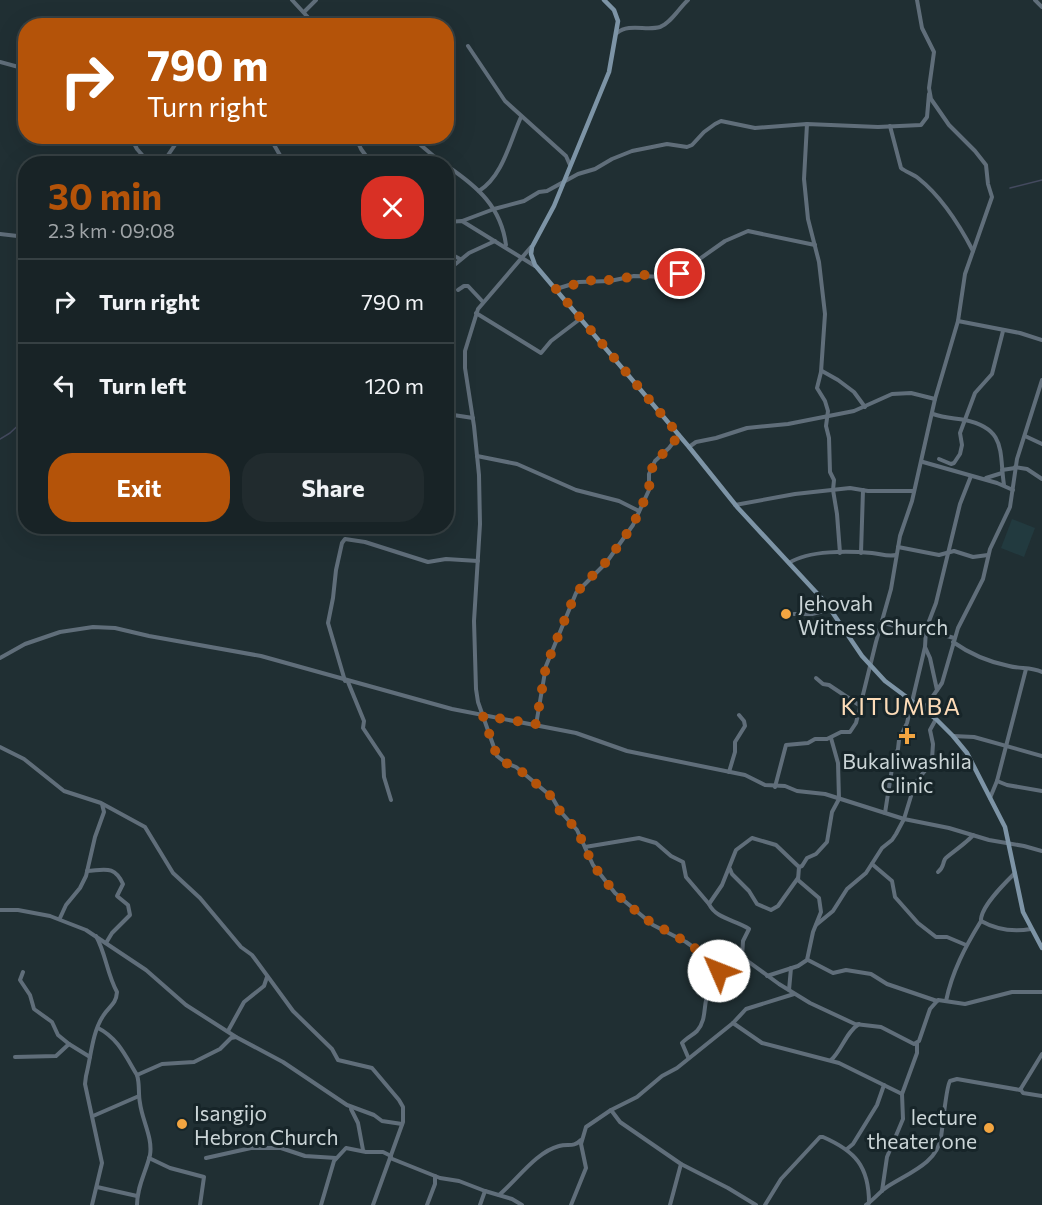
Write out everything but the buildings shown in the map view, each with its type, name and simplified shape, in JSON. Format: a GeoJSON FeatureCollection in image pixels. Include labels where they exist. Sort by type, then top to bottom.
{"type":"FeatureCollection","features":[{"type":"Feature","properties":{"kind":"street"},"geometry":{"type":"LineString","coordinates":[[292,0],[308,16],[303,18]]}},
{"type":"Feature","properties":{"kind":"street"},"geometry":{"type":"LineString","coordinates":[[304,12],[316,0]]}},
{"type":"Feature","properties":{"kind":"street"},"geometry":{"type":"LineString","coordinates":[[585,847],[635,838],[656,843],[671,856],[683,862],[686,877],[709,903],[712,910],[749,929],[743,942],[742,957],[728,968],[720,966],[686,942],[644,918],[615,893],[593,865],[577,830],[549,794],[516,767],[497,756],[476,689],[474,621],[480,524],[477,456],[465,356],[476,313],[522,256],[532,247],[554,206],[605,82],[617,18],[614,10],[604,0]]}},
{"type":"Feature","properties":{"kind":"street"},"geometry":{"type":"LineString","coordinates":[[616,33],[624,28],[662,26],[688,0]]}},
{"type":"Feature","properties":{"kind":"street"},"geometry":{"type":"LineString","coordinates":[[454,221],[524,201],[578,174],[595,170],[612,159],[640,149],[667,144],[687,147],[721,121],[748,128],[807,124],[890,126],[923,124],[927,117],[934,52],[922,28],[917,0]]}},
{"type":"Feature","properties":{"kind":"street"},"geometry":{"type":"LineString","coordinates":[[1035,0],[1042,7]]}},
{"type":"Feature","properties":{"kind":"street"},"geometry":{"type":"LineString","coordinates":[[468,46],[498,92],[521,117],[566,156],[571,166]]}},
{"type":"Feature","properties":{"kind":"street"},"geometry":{"type":"LineString","coordinates":[[0,62],[18,67]]}},
{"type":"Feature","properties":{"kind":"street"},"geometry":{"type":"LineString","coordinates":[[775,787],[786,746],[831,738],[841,732],[852,731],[858,718],[859,705],[891,589],[896,555],[922,462],[935,399],[958,321],[963,284],[993,197],[988,184],[987,168],[975,151],[948,126],[929,93]]}},
{"type":"Feature","properties":{"kind":"street"},"geometry":{"type":"LineString","coordinates":[[479,191],[489,184],[498,169],[521,117]]}},
{"type":"Feature","properties":{"kind":"street"},"geometry":{"type":"LineString","coordinates":[[807,124],[804,179],[809,226],[819,262],[825,314],[821,370],[817,388],[825,400],[828,416],[826,426],[829,438],[830,472],[834,480],[833,490],[840,553]]}},
{"type":"Feature","properties":{"kind":"street"},"geometry":{"type":"LineString","coordinates":[[890,126],[901,168],[919,180],[946,206],[962,229],[973,251]]}},
{"type":"Feature","properties":{"kind":"street"},"geometry":{"type":"LineString","coordinates":[[419,144],[434,156]]}},
{"type":"Feature","properties":{"kind":"street"},"geometry":{"type":"LineString","coordinates":[[454,171],[479,191],[494,209],[500,218],[506,246]]}},
{"type":"Feature","properties":{"kind":"street"},"geometry":{"type":"LineString","coordinates":[[471,226],[474,216]]}},
{"type":"Feature","properties":{"kind":"street"},"geometry":{"type":"LineString","coordinates":[[462,220],[482,235],[522,256],[537,268],[679,435],[735,505],[831,609],[859,652],[885,681],[936,719],[967,753],[1005,827],[1023,912],[1042,948]]}},
{"type":"Feature","properties":{"kind":"street"},"geometry":{"type":"LineString","coordinates":[[556,289],[579,282],[634,276],[674,277],[726,242],[748,231],[815,245]]}},
{"type":"Feature","properties":{"kind":"street"},"geometry":{"type":"LineString","coordinates":[[0,234],[18,236]]}},
{"type":"Feature","properties":{"kind":"street"},"geometry":{"type":"LineString","coordinates":[[454,265],[460,259],[496,241]]}},
{"type":"Feature","properties":{"kind":"street"},"geometry":{"type":"LineString","coordinates":[[532,247],[531,254],[537,268]]}},
{"type":"Feature","properties":{"kind":"street"},"geometry":{"type":"LineString","coordinates":[[454,256],[460,259]]}},
{"type":"Feature","properties":{"kind":"street"},"geometry":{"type":"LineString","coordinates":[[458,290],[468,286],[483,302]]}},
{"type":"Feature","properties":{"kind":"street"},"geometry":{"type":"LineString","coordinates":[[476,313],[540,353],[551,341],[580,319]]}},
{"type":"Feature","properties":{"kind":"street"},"geometry":{"type":"LineString","coordinates":[[958,321],[1020,333],[1042,340]]}},
{"type":"Feature","properties":{"kind":"street"},"geometry":{"type":"LineString","coordinates":[[939,459],[951,464],[956,462],[962,446],[960,436],[964,420],[975,393],[992,374],[1003,331]]}},
{"type":"Feature","properties":{"kind":"street"},"geometry":{"type":"LineString","coordinates":[[821,370],[854,392],[865,407]]}},
{"type":"Feature","properties":{"kind":"street"},"geometry":{"type":"LineString","coordinates":[[924,709],[942,684],[953,640],[965,610],[984,574],[988,555],[1009,511],[1015,468],[1042,380]]}},
{"type":"Feature","properties":{"kind":"street"},"geometry":{"type":"LineString","coordinates":[[689,447],[701,440],[716,438],[747,428],[788,424],[865,407],[885,396],[907,392],[935,399]]}},
{"type":"Feature","properties":{"kind":"street"},"geometry":{"type":"LineString","coordinates":[[932,414],[981,425],[993,432],[1002,452],[1002,472],[1005,485]]}},
{"type":"Feature","properties":{"kind":"street"},"geometry":{"type":"LineString","coordinates":[[454,415],[473,418]]}},
{"type":"Feature","properties":{"kind":"street"},"geometry":{"type":"LineString","coordinates":[[536,724],[546,666],[574,597],[609,559],[633,525],[649,490],[650,474],[655,461],[679,435]]}},
{"type":"Feature","properties":{"kind":"street"},"geometry":{"type":"LineString","coordinates":[[1025,436],[1042,444]]}},
{"type":"Feature","properties":{"kind":"street"},"geometry":{"type":"LineString","coordinates":[[477,456],[514,463],[576,489],[619,501],[639,511]]}},
{"type":"Feature","properties":{"kind":"street"},"geometry":{"type":"LineString","coordinates":[[922,462],[1005,485],[1013,490]]}},
{"type":"Feature","properties":{"kind":"street"},"geometry":{"type":"LineString","coordinates":[[982,479],[1015,468],[1027,469],[1042,479]]}},
{"type":"Feature","properties":{"kind":"street"},"geometry":{"type":"LineString","coordinates":[[885,813],[892,766],[899,740],[907,723],[929,621],[936,603],[960,504],[971,476]]}},
{"type":"Feature","properties":{"kind":"street"},"geometry":{"type":"LineString","coordinates":[[735,505],[795,494],[850,488],[914,491]]}},
{"type":"Feature","properties":{"kind":"street"},"geometry":{"type":"LineString","coordinates":[[861,553],[863,490]]}},
{"type":"Feature","properties":{"kind":"street"},"geometry":{"type":"LineString","coordinates":[[391,800],[382,758],[363,728],[364,721],[346,681],[328,623],[342,543],[345,539],[365,542],[428,562],[446,559],[477,561]]}},
{"type":"Feature","properties":{"kind":"street"},"geometry":{"type":"LineString","coordinates":[[898,548],[939,555],[957,551],[973,557],[988,555]]}},
{"type":"Feature","properties":{"kind":"street"},"geometry":{"type":"LineString","coordinates":[[789,563],[805,555],[840,553],[896,555]]}},
{"type":"Feature","properties":{"kind":"street"},"geometry":{"type":"LineString","coordinates":[[794,614],[812,614],[831,609]]}},
{"type":"Feature","properties":{"kind":"street"},"geometry":{"type":"LineString","coordinates":[[883,623],[926,633],[940,633],[976,656],[1004,665],[1042,672]]}},
{"type":"Feature","properties":{"kind":"street"},"geometry":{"type":"LineString","coordinates":[[0,658],[25,644],[60,632],[93,627],[115,628],[261,656],[346,681],[483,716],[536,724],[598,739],[627,751],[748,776],[761,784],[825,794],[904,819],[1042,851]]}},
{"type":"Feature","properties":{"kind":"street"},"geometry":{"type":"LineString","coordinates":[[925,647],[937,690]]}},
{"type":"Feature","properties":{"kind":"street"},"geometry":{"type":"LineString","coordinates":[[990,798],[997,780],[1026,669]]}},
{"type":"Feature","properties":{"kind":"street"},"geometry":{"type":"LineString","coordinates":[[816,678],[859,705]]}},
{"type":"Feature","properties":{"kind":"street"},"geometry":{"type":"LineString","coordinates":[[729,772],[735,752],[735,742],[745,726],[739,715]]}},
{"type":"Feature","properties":{"kind":"street"},"geometry":{"type":"LineString","coordinates":[[816,925],[833,911],[847,889],[866,873],[885,844],[892,840],[904,819],[912,788],[918,777],[928,767],[933,756],[930,728],[936,719]]}},
{"type":"Feature","properties":{"kind":"street"},"geometry":{"type":"LineString","coordinates":[[953,736],[968,736],[1042,756]]}},
{"type":"Feature","properties":{"kind":"street"},"geometry":{"type":"LineString","coordinates":[[730,868],[732,874],[749,891],[757,904],[771,910],[778,906],[798,878],[799,867],[827,842],[832,812],[839,798],[838,763],[831,738]]}},
{"type":"Feature","properties":{"kind":"street"},"geometry":{"type":"LineString","coordinates":[[0,747],[24,759],[64,791],[101,803],[145,827],[173,873],[200,898],[241,947],[252,955],[293,1011],[332,1049],[338,1060],[372,1068],[399,1100],[403,1107],[402,1124],[373,1205]]}},
{"type":"Feature","properties":{"kind":"street"},"geometry":{"type":"LineString","coordinates":[[997,780],[1007,785],[1042,791]]}},
{"type":"Feature","properties":{"kind":"street"},"geometry":{"type":"LineString","coordinates":[[60,918],[66,905],[81,888],[104,812],[101,803]]}},
{"type":"Feature","properties":{"kind":"street"},"geometry":{"type":"LineString","coordinates":[[938,872],[943,868],[947,857],[974,835]]}},
{"type":"Feature","properties":{"kind":"street"},"geometry":{"type":"LineString","coordinates":[[709,903],[722,885],[736,850],[754,837],[776,845],[799,867]]}},
{"type":"Feature","properties":{"kind":"street"},"geometry":{"type":"LineString","coordinates":[[872,864],[892,881],[895,897],[918,924],[938,937],[947,937],[966,945]]}},
{"type":"Feature","properties":{"kind":"street"},"geometry":{"type":"LineString","coordinates":[[87,871],[111,870],[116,872],[123,884],[117,896],[128,905],[130,915],[112,933],[106,943]]}},
{"type":"Feature","properties":{"kind":"street"},"geometry":{"type":"LineString","coordinates":[[946,1001],[951,980],[966,945],[981,921],[981,915],[1015,873]]}},
{"type":"Feature","properties":{"kind":"street"},"geometry":{"type":"LineString","coordinates":[[767,976],[807,960],[821,912],[819,898],[801,884],[798,878]]}},
{"type":"Feature","properties":{"kind":"street"},"geometry":{"type":"LineString","coordinates":[[0,910],[18,910],[60,918],[95,936],[148,971],[186,1005],[236,1037],[284,1062],[350,1107],[374,1115],[382,1121],[402,1124]]}},
{"type":"Feature","properties":{"kind":"street"},"geometry":{"type":"LineString","coordinates":[[981,921],[996,928],[1014,931],[1031,929]]}},
{"type":"Feature","properties":{"kind":"street"},"geometry":{"type":"LineString","coordinates":[[92,1205],[102,1163],[86,1084],[98,1028],[103,1016],[114,1005],[117,992],[111,983],[103,951],[95,936]]}},
{"type":"Feature","properties":{"kind":"street"},"geometry":{"type":"LineString","coordinates":[[742,957],[791,992],[859,1024],[881,1027],[914,1044],[917,1043]]}},
{"type":"Feature","properties":{"kind":"street"},"geometry":{"type":"LineString","coordinates":[[807,960],[833,974],[846,970],[873,975],[887,984],[937,1001],[965,1004],[1012,993],[1042,992]]}},
{"type":"Feature","properties":{"kind":"street"},"geometry":{"type":"LineString","coordinates":[[688,1057],[682,1042],[695,1033],[700,1026],[705,1014],[708,992],[717,977],[720,966]]}},
{"type":"Feature","properties":{"kind":"street"},"geometry":{"type":"LineString","coordinates":[[791,968],[791,992]]}},
{"type":"Feature","properties":{"kind":"street"},"geometry":{"type":"LineString","coordinates":[[23,972],[20,980],[30,995],[34,1009],[52,1022],[58,1035],[90,1057]]}},
{"type":"Feature","properties":{"kind":"street"},"geometry":{"type":"LineString","coordinates":[[228,1031],[244,1002],[264,986],[267,977]]}},
{"type":"Feature","properties":{"kind":"street"},"geometry":{"type":"LineString","coordinates":[[571,1205],[586,1168],[581,1150],[581,1139],[586,1127],[611,1110],[637,1097],[701,1049],[733,1023],[746,1009],[791,992]]}},
{"type":"Feature","properties":{"kind":"street"},"geometry":{"type":"LineString","coordinates":[[882,1191],[886,1156],[903,1119],[902,1094],[918,1053],[917,1043],[930,1009],[937,1001]]}},
{"type":"Feature","properties":{"kind":"street"},"geometry":{"type":"LineString","coordinates":[[733,1023],[762,1043],[831,1061],[902,1094]]}},
{"type":"Feature","properties":{"kind":"street"},"geometry":{"type":"LineString","coordinates":[[831,1061],[859,1024]]}},
{"type":"Feature","properties":{"kind":"street"},"geometry":{"type":"LineString","coordinates":[[98,1028],[115,1039],[137,1075],[149,1142],[149,1158],[137,1196],[137,1205]]}},
{"type":"Feature","properties":{"kind":"street"},"geometry":{"type":"LineString","coordinates":[[137,1075],[162,1064],[194,1062],[220,1049],[231,1038],[236,1037]]}},
{"type":"Feature","properties":{"kind":"street"},"geometry":{"type":"LineString","coordinates":[[15,1057],[56,1056],[69,1044]]}},
{"type":"Feature","properties":{"kind":"street"},"geometry":{"type":"LineString","coordinates":[[1021,1090],[1042,1054]]}},
{"type":"Feature","properties":{"kind":"street"},"geometry":{"type":"LineString","coordinates":[[868,1204],[882,1191],[910,1174],[937,1152],[946,1105],[946,1088],[950,1081],[957,1079],[1042,1096]]}},
{"type":"Feature","properties":{"kind":"street"},"geometry":{"type":"LineString","coordinates":[[847,1150],[877,1105],[884,1085]]}},
{"type":"Feature","properties":{"kind":"street"},"geometry":{"type":"LineString","coordinates":[[93,1116],[139,1096]]}},
{"type":"Feature","properties":{"kind":"street"},"geometry":{"type":"LineString","coordinates":[[350,1107],[358,1123],[364,1151]]}},
{"type":"Feature","properties":{"kind":"street"},"geometry":{"type":"LineString","coordinates":[[611,1110],[620,1122],[681,1164],[756,1205]]}},
{"type":"Feature","properties":{"kind":"street"},"geometry":{"type":"LineString","coordinates":[[765,1205],[781,1179],[820,1137],[829,1139],[856,1156],[863,1171],[868,1204]]}},
{"type":"Feature","properties":{"kind":"street"},"geometry":{"type":"LineString","coordinates":[[499,1195],[533,1161],[558,1146],[574,1145],[581,1139]]}},
{"type":"Feature","properties":{"kind":"street"},"geometry":{"type":"LineString","coordinates":[[206,1158],[251,1148],[281,1148],[305,1156],[336,1158]]}},
{"type":"Feature","properties":{"kind":"street"},"geometry":{"type":"LineString","coordinates":[[321,1205],[331,1168],[336,1158],[346,1148],[383,1152],[435,1176],[459,1181],[522,1205]]}},
{"type":"Feature","properties":{"kind":"street"},"geometry":{"type":"LineString","coordinates":[[149,1158],[173,1169],[204,1178],[200,1205]]}},
{"type":"Feature","properties":{"kind":"street"},"geometry":{"type":"LineString","coordinates":[[670,1205],[681,1164]]}},
{"type":"Feature","properties":{"kind":"street"},"geometry":{"type":"LineString","coordinates":[[427,1205],[435,1184],[435,1176]]}},
{"type":"Feature","properties":{"kind":"street"},"geometry":{"type":"LineString","coordinates":[[97,1187],[137,1196]]}},
{"type":"Feature","properties":{"kind":"street"},"geometry":{"type":"LineString","coordinates":[[95,1195],[103,1189]]}},
{"type":"Feature","properties":{"kind":"street"},"geometry":{"type":"LineString","coordinates":[[480,1205],[484,1191]]}},
{"type":"Feature","properties":{"kind":"shaded area"},"geometry":{"type":"Polygon","coordinates":[[[1012,519],[1035,528],[1024,557],[1001,548],[1012,519]]]}},
{"type":"Feature","properties":{"kind":"waterway"},"geometry":{"type":"LineString","coordinates":[[1010,188],[1042,180]]}},
{"type":"Feature","properties":{"kind":"waterway"},"geometry":{"type":"LineString","coordinates":[[0,439],[18,426]]}},
{"type":"Feature","properties":{"kind":"place","name":"Jehovah Witness Church"},"geometry":{"type":"Point","coordinates":[786,614]}},
{"type":"Feature","properties":{"kind":"place","name":"Bukaliwashila Clinic"},"geometry":{"type":"Point","coordinates":[907,736]}},
{"type":"Feature","properties":{"kind":"place","name":"Isangijo Hebron Church"},"geometry":{"type":"Point","coordinates":[182,1124]}},
{"type":"Feature","properties":{"kind":"place","name":"lecture theater one"},"geometry":{"type":"Point","coordinates":[989,1128]}},
{"type":"Feature","properties":{"kind":"district","name":"KITUMBA"},"geometry":{"type":"Point","coordinates":[901,705]}},
{"type":"Feature","properties":{"kind":"route"},"geometry":{"type":"LineString","coordinates":[[680,274],[674,277],[645,275],[606,281],[593,280],[556,289],[679,435],[655,461],[649,478],[649,490],[633,525],[609,559],[574,597],[544,671],[536,724],[483,716],[497,756],[516,767],[552,797],[560,811],[577,830],[587,855],[606,884],[644,918],[686,942],[720,966],[719,971]]}}]}
